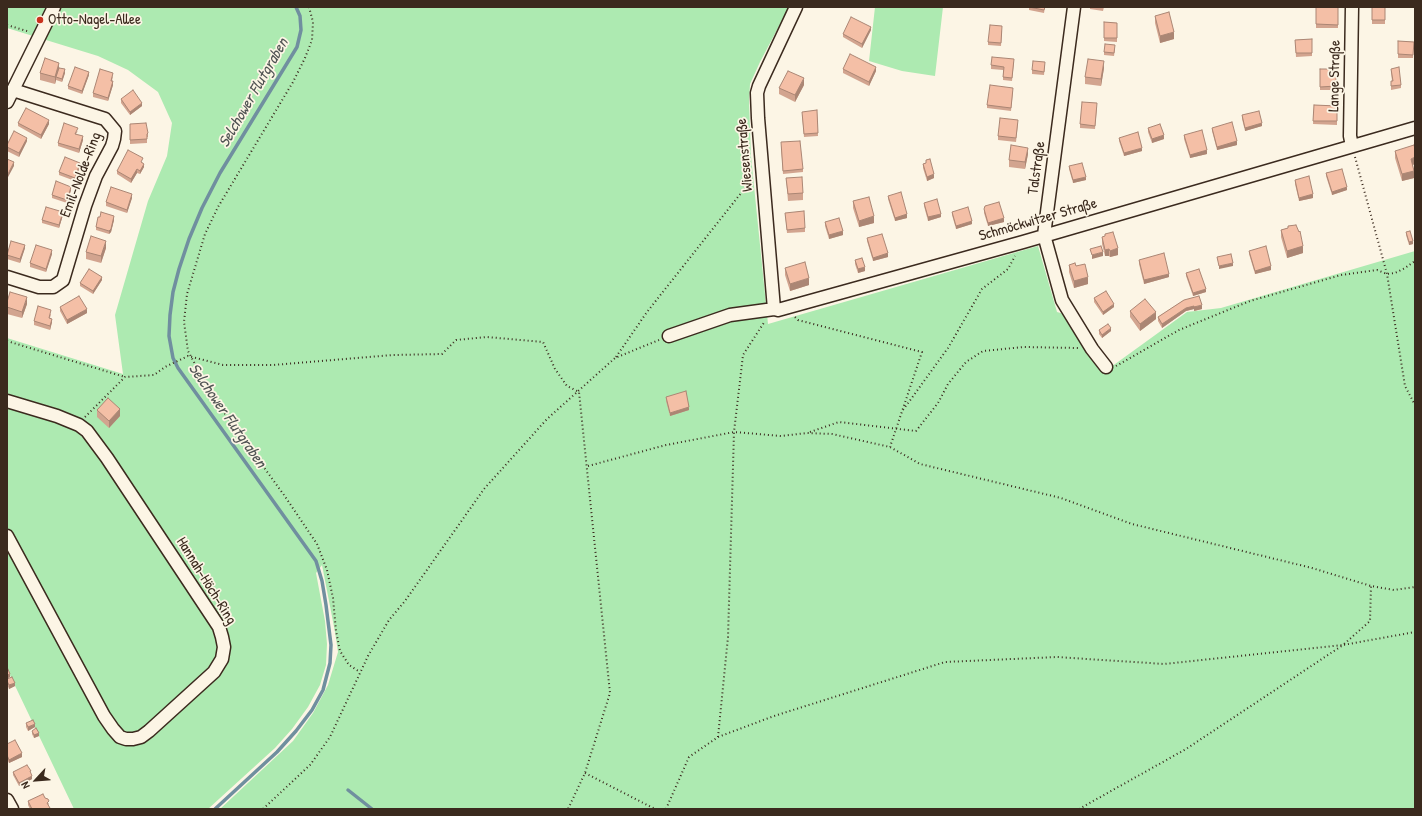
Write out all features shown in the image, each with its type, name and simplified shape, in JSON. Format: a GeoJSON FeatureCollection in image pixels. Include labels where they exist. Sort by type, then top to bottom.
{"type":"FeatureCollection","features":[{"type":"Feature","properties":{"kind":"street"},"geometry":{"type":"LineString","coordinates":[[7,102],[54,7]]}},
{"type":"Feature","properties":{"kind":"street","name":"Wiesenstraße"},"geometry":{"type":"LineString","coordinates":[[779,309],[763,182],[757,93],[796,7]]}},
{"type":"Feature","properties":{"kind":"street","name":"Talstraße"},"geometry":{"type":"LineString","coordinates":[[1074,7],[1044,235],[1062,300],[1092,348],[1106,367]]}},
{"type":"Feature","properties":{"kind":"street","name":"Lange Straße"},"geometry":{"type":"LineString","coordinates":[[1352,7],[1350,136],[1352,146]]}},
{"type":"Feature","properties":{"kind":"street","name":"Emil-Nolde-Ring"},"geometry":{"type":"LineString","coordinates":[[7,277],[40,287],[53,287],[63,280],[85,206],[96,176],[114,139],[115,131],[105,119],[13,90]]}},
{"type":"Feature","properties":{"kind":"street","name":"Schmöckwitzer Straße"},"geometry":{"type":"LineString","coordinates":[[670,336],[730,315],[779,309],[1023,242],[1415,128]]}},
{"type":"Feature","properties":{"kind":"street","name":"Hannah-Höch-Ring"},"geometry":{"type":"LineString","coordinates":[[7,401],[57,416],[80,425],[87,431],[219,627],[224,647],[222,660],[214,672],[149,731],[141,737],[133,739],[120,737],[113,730],[104,716],[7,536]]}},
{"type":"Feature","properties":{"kind":"street"},"geometry":{"type":"LineString","coordinates":[[7,800],[12,809]]}},
{"type":"Feature","properties":{"kind":"path"},"geometry":{"type":"LineString","coordinates":[[309,7],[313,22],[312,40],[305,58],[293,82],[218,207],[204,234],[187,294],[184,322],[189,356],[212,396],[284,495],[317,544],[328,570],[340,651],[349,665],[360,672]]}},
{"type":"Feature","properties":{"kind":"path"},"geometry":{"type":"LineString","coordinates":[[7,25],[31,33]]}},
{"type":"Feature","properties":{"kind":"path"},"geometry":{"type":"LineString","coordinates":[[1352,146],[1387,274],[1405,386],[1415,405]]}},
{"type":"Feature","properties":{"kind":"path"},"geometry":{"type":"LineString","coordinates":[[263,809],[310,765],[330,737],[360,672],[389,620],[405,601],[484,489],[547,419],[579,392],[615,358],[646,312],[749,183],[763,182]]}},
{"type":"Feature","properties":{"kind":"path"},"geometry":{"type":"LineString","coordinates":[[902,413],[948,348],[982,289],[1008,269],[1023,242]]}},
{"type":"Feature","properties":{"kind":"path"},"geometry":{"type":"LineString","coordinates":[[1106,367],[1110,368],[1120,365],[1179,330],[1250,301],[1329,278],[1377,270],[1387,274],[1396,273],[1415,261]]}},
{"type":"Feature","properties":{"kind":"path"},"geometry":{"type":"LineString","coordinates":[[718,737],[728,637],[734,432],[744,355],[779,309],[798,320],[922,352],[890,447]]}},
{"type":"Feature","properties":{"kind":"path"},"geometry":{"type":"LineString","coordinates":[[615,358],[670,336]]}},
{"type":"Feature","properties":{"kind":"path"},"geometry":{"type":"LineString","coordinates":[[7,341],[125,377],[154,375],[165,367],[189,356],[223,365],[273,366],[393,355],[442,354],[456,340],[488,338],[543,342],[554,369],[567,386],[579,392]]}},
{"type":"Feature","properties":{"kind":"path"},"geometry":{"type":"LineString","coordinates":[[807,433],[839,422],[916,430],[938,403],[948,384],[966,362],[983,351],[1024,347],[1092,348]]}},
{"type":"Feature","properties":{"kind":"path"},"geometry":{"type":"LineString","coordinates":[[80,425],[89,412],[125,377]]}},
{"type":"Feature","properties":{"kind":"path"},"geometry":{"type":"LineString","coordinates":[[568,809],[585,773],[610,692],[579,392]]}},
{"type":"Feature","properties":{"kind":"path"},"geometry":{"type":"LineString","coordinates":[[587,466],[666,445],[734,432],[781,436],[807,433],[832,434],[890,447],[920,464],[1061,498],[1132,524],[1297,564],[1371,586],[1394,590],[1415,587]]}},
{"type":"Feature","properties":{"kind":"path"},"geometry":{"type":"LineString","coordinates":[[1079,809],[1186,749],[1343,645],[1370,621],[1371,586]]}},
{"type":"Feature","properties":{"kind":"path"},"geometry":{"type":"LineString","coordinates":[[666,809],[689,757],[718,737],[774,716],[944,662],[1057,657],[1164,664],[1343,645],[1415,632]]}},
{"type":"Feature","properties":{"kind":"path"},"geometry":{"type":"LineString","coordinates":[[585,773],[655,809]]}},
{"type":"Feature","properties":{"kind":"green space"},"geometry":{"type":"Polygon","coordinates":[[[7,7],[789,7],[750,84],[749,101],[751,156],[768,324],[1038,246],[1057,312],[1078,318],[1111,367],[1187,312],[1221,308],[1415,251],[1415,809],[220,809],[293,741],[313,713],[328,685],[338,652],[322,565],[316,573],[325,621],[327,644],[326,665],[320,685],[308,707],[292,729],[275,748],[208,809],[74,809],[7,669],[7,338],[123,374],[115,315],[148,201],[167,156],[172,123],[158,92],[128,70],[98,56],[7,28],[7,7]]]}},
{"type":"Feature","properties":{"kind":"green space"},"geometry":{"type":"Polygon","coordinates":[[[875,7],[943,7],[935,76],[902,71],[869,61],[875,7]]]}},
{"type":"Feature","properties":{"kind":"building"},"geometry":{"type":"Polygon","coordinates":[[[1029,7],[1045,7],[1044,10],[1029,7]]]}},
{"type":"Feature","properties":{"kind":"building"},"geometry":{"type":"Polygon","coordinates":[[[1316,7],[1338,7],[1338,25],[1316,24],[1316,7]]]}},
{"type":"Feature","properties":{"kind":"building"},"geometry":{"type":"Polygon","coordinates":[[[1372,7],[1385,7],[1385,20],[1372,20],[1372,7]]]}},
{"type":"Feature","properties":{"kind":"building"},"geometry":{"type":"Polygon","coordinates":[[[1169,12],[1174,32],[1160,36],[1155,16],[1169,12]]]}},
{"type":"Feature","properties":{"kind":"building"},"geometry":{"type":"Polygon","coordinates":[[[851,17],[871,27],[862,44],[843,34],[851,17]]]}},
{"type":"Feature","properties":{"kind":"building"},"geometry":{"type":"Polygon","coordinates":[[[1104,22],[1117,23],[1117,38],[1104,38],[1104,22]]]}},
{"type":"Feature","properties":{"kind":"building"},"geometry":{"type":"Polygon","coordinates":[[[990,25],[1002,26],[1001,43],[988,42],[990,25]]]}},
{"type":"Feature","properties":{"kind":"building"},"geometry":{"type":"Polygon","coordinates":[[[1312,39],[1312,53],[1296,53],[1295,40],[1312,39]]]}},
{"type":"Feature","properties":{"kind":"building"},"geometry":{"type":"Polygon","coordinates":[[[1398,41],[1414,42],[1413,55],[1398,54],[1398,41]]]}},
{"type":"Feature","properties":{"kind":"building"},"geometry":{"type":"Polygon","coordinates":[[[1105,44],[1115,45],[1114,53],[1104,52],[1105,44]]]}},
{"type":"Feature","properties":{"kind":"building"},"geometry":{"type":"Polygon","coordinates":[[[850,54],[876,67],[869,82],[843,69],[850,54]]]}},
{"type":"Feature","properties":{"kind":"building"},"geometry":{"type":"Polygon","coordinates":[[[992,57],[1014,59],[1012,78],[1003,77],[1004,67],[991,65],[992,57]]]}},
{"type":"Feature","properties":{"kind":"building"},"geometry":{"type":"Polygon","coordinates":[[[45,58],[59,63],[55,77],[40,73],[45,58]]]}},
{"type":"Feature","properties":{"kind":"building"},"geometry":{"type":"Polygon","coordinates":[[[1088,59],[1104,61],[1101,79],[1085,77],[1088,59]]]}},
{"type":"Feature","properties":{"kind":"building"},"geometry":{"type":"Polygon","coordinates":[[[1033,61],[1045,62],[1044,72],[1032,70],[1033,61]]]}},
{"type":"Feature","properties":{"kind":"building"},"geometry":{"type":"Polygon","coordinates":[[[75,67],[89,72],[82,91],[68,86],[75,67]]]}},
{"type":"Feature","properties":{"kind":"building"},"geometry":{"type":"Polygon","coordinates":[[[1399,67],[1401,85],[1391,86],[1391,81],[1393,81],[1391,69],[1399,67]]]}},
{"type":"Feature","properties":{"kind":"building"},"geometry":{"type":"Polygon","coordinates":[[[59,68],[65,69],[62,79],[56,77],[59,68]]]}},
{"type":"Feature","properties":{"kind":"building"},"geometry":{"type":"Polygon","coordinates":[[[100,69],[113,73],[111,81],[113,81],[108,98],[93,93],[100,69]]]}},
{"type":"Feature","properties":{"kind":"building"},"geometry":{"type":"Polygon","coordinates":[[[1320,69],[1336,69],[1336,86],[1320,87],[1320,69]]]}},
{"type":"Feature","properties":{"kind":"building"},"geometry":{"type":"Polygon","coordinates":[[[788,71],[804,78],[795,95],[779,88],[788,71]]]}},
{"type":"Feature","properties":{"kind":"building"},"geometry":{"type":"Polygon","coordinates":[[[990,85],[1013,88],[1011,108],[987,105],[990,85]]]}},
{"type":"Feature","properties":{"kind":"building"},"geometry":{"type":"Polygon","coordinates":[[[133,90],[142,103],[130,112],[121,99],[133,90]]]}},
{"type":"Feature","properties":{"kind":"building"},"geometry":{"type":"Polygon","coordinates":[[[1082,102],[1097,103],[1095,126],[1080,124],[1082,102]]]}},
{"type":"Feature","properties":{"kind":"building"},"geometry":{"type":"Polygon","coordinates":[[[1314,105],[1337,106],[1337,121],[1313,121],[1314,105]]]}},
{"type":"Feature","properties":{"kind":"building"},"geometry":{"type":"Polygon","coordinates":[[[26,108],[49,120],[41,135],[18,123],[26,108]]]}},
{"type":"Feature","properties":{"kind":"building"},"geometry":{"type":"Polygon","coordinates":[[[817,110],[818,133],[804,134],[802,112],[817,110]]]}},
{"type":"Feature","properties":{"kind":"building"},"geometry":{"type":"Polygon","coordinates":[[[1259,111],[1262,123],[1245,128],[1242,115],[1259,111]]]}},
{"type":"Feature","properties":{"kind":"building"},"geometry":{"type":"Polygon","coordinates":[[[1000,118],[1018,120],[1016,138],[998,136],[1000,118]]]}},
{"type":"Feature","properties":{"kind":"building"},"geometry":{"type":"Polygon","coordinates":[[[1232,122],[1237,141],[1217,147],[1212,128],[1232,122]]]}},
{"type":"Feature","properties":{"kind":"building"},"geometry":{"type":"Polygon","coordinates":[[[64,123],[78,128],[75,134],[83,136],[79,149],[58,143],[64,123]]]}},
{"type":"Feature","properties":{"kind":"building"},"geometry":{"type":"Polygon","coordinates":[[[146,123],[148,133],[147,139],[130,140],[130,124],[146,123]]]}},
{"type":"Feature","properties":{"kind":"building"},"geometry":{"type":"Polygon","coordinates":[[[1160,124],[1164,135],[1152,139],[1148,128],[1160,124]]]}},
{"type":"Feature","properties":{"kind":"building"},"geometry":{"type":"Polygon","coordinates":[[[1202,130],[1207,150],[1190,155],[1184,135],[1202,130]]]}},
{"type":"Feature","properties":{"kind":"building"},"geometry":{"type":"Polygon","coordinates":[[[14,131],[27,138],[19,153],[7,147],[14,131]]]}},
{"type":"Feature","properties":{"kind":"building"},"geometry":{"type":"Polygon","coordinates":[[[1138,132],[1142,148],[1124,153],[1119,138],[1138,132]]]}},
{"type":"Feature","properties":{"kind":"building"},"geometry":{"type":"Polygon","coordinates":[[[800,141],[803,169],[783,171],[781,142],[800,141]]]}},
{"type":"Feature","properties":{"kind":"building"},"geometry":{"type":"Polygon","coordinates":[[[1011,145],[1028,148],[1025,162],[1009,160],[1011,145]]]}},
{"type":"Feature","properties":{"kind":"building"},"geometry":{"type":"Polygon","coordinates":[[[1414,145],[1415,157],[1411,159],[1414,171],[1402,174],[1395,151],[1414,145]]]}},
{"type":"Feature","properties":{"kind":"building"},"geometry":{"type":"Polygon","coordinates":[[[128,150],[143,158],[141,162],[144,164],[140,171],[137,169],[131,179],[117,171],[128,150]]]}},
{"type":"Feature","properties":{"kind":"building"},"geometry":{"type":"Polygon","coordinates":[[[65,157],[80,163],[75,178],[59,172],[65,157]]]}},
{"type":"Feature","properties":{"kind":"building"},"geometry":{"type":"Polygon","coordinates":[[[7,159],[14,162],[7,176],[7,159]]]}},
{"type":"Feature","properties":{"kind":"building"},"geometry":{"type":"Polygon","coordinates":[[[930,159],[934,174],[927,177],[923,164],[926,163],[926,160],[930,159]]]}},
{"type":"Feature","properties":{"kind":"building"},"geometry":{"type":"Polygon","coordinates":[[[1082,163],[1086,177],[1073,180],[1069,166],[1082,163]]]}},
{"type":"Feature","properties":{"kind":"building"},"geometry":{"type":"Polygon","coordinates":[[[1342,169],[1347,187],[1332,192],[1326,173],[1342,169]]]}},
{"type":"Feature","properties":{"kind":"building"},"geometry":{"type":"Polygon","coordinates":[[[1309,176],[1313,194],[1299,198],[1295,180],[1309,176]]]}},
{"type":"Feature","properties":{"kind":"building"},"geometry":{"type":"Polygon","coordinates":[[[802,177],[803,193],[788,194],[786,178],[802,177]]]}},
{"type":"Feature","properties":{"kind":"building"},"geometry":{"type":"Polygon","coordinates":[[[56,181],[71,187],[67,200],[52,195],[56,181]]]}},
{"type":"Feature","properties":{"kind":"building"},"geometry":{"type":"Polygon","coordinates":[[[111,187],[132,194],[127,210],[106,202],[111,187]]]}},
{"type":"Feature","properties":{"kind":"building"},"geometry":{"type":"Polygon","coordinates":[[[901,192],[907,214],[895,218],[888,196],[901,192]]]}},
{"type":"Feature","properties":{"kind":"building"},"geometry":{"type":"Polygon","coordinates":[[[869,197],[874,216],[859,221],[853,201],[869,197]]]}},
{"type":"Feature","properties":{"kind":"building"},"geometry":{"type":"Polygon","coordinates":[[[937,199],[941,214],[928,217],[924,203],[937,199]]]}},
{"type":"Feature","properties":{"kind":"building"},"geometry":{"type":"Polygon","coordinates":[[[999,202],[1004,218],[988,223],[984,209],[985,206],[999,202]]]}},
{"type":"Feature","properties":{"kind":"building"},"geometry":{"type":"Polygon","coordinates":[[[46,207],[63,212],[59,225],[42,220],[46,207]]]}},
{"type":"Feature","properties":{"kind":"building"},"geometry":{"type":"Polygon","coordinates":[[[968,207],[972,221],[956,226],[952,212],[968,207]]]}},
{"type":"Feature","properties":{"kind":"building"},"geometry":{"type":"Polygon","coordinates":[[[804,211],[805,228],[787,230],[785,213],[804,211]]]}},
{"type":"Feature","properties":{"kind":"building"},"geometry":{"type":"Polygon","coordinates":[[[101,212],[114,216],[111,229],[109,231],[96,227],[98,217],[100,217],[101,212]]]}},
{"type":"Feature","properties":{"kind":"building"},"geometry":{"type":"Polygon","coordinates":[[[839,218],[843,231],[829,235],[825,222],[839,218]]]}},
{"type":"Feature","properties":{"kind":"building"},"geometry":{"type":"Polygon","coordinates":[[[1296,225],[1299,232],[1300,231],[1303,246],[1287,251],[1281,230],[1288,228],[1288,226],[1296,225]]]}},
{"type":"Feature","properties":{"kind":"building"},"geometry":{"type":"Polygon","coordinates":[[[1410,231],[1413,241],[1409,242],[1406,232],[1410,231]]]}},
{"type":"Feature","properties":{"kind":"building"},"geometry":{"type":"Polygon","coordinates":[[[1113,232],[1118,248],[1110,251],[1109,249],[1105,250],[1102,237],[1105,236],[1105,234],[1113,232]]]}},
{"type":"Feature","properties":{"kind":"building"},"geometry":{"type":"Polygon","coordinates":[[[882,234],[888,253],[873,258],[867,238],[882,234]]]}},
{"type":"Feature","properties":{"kind":"building"},"geometry":{"type":"Polygon","coordinates":[[[91,236],[106,241],[101,256],[86,252],[91,236]]]}},
{"type":"Feature","properties":{"kind":"building"},"geometry":{"type":"Polygon","coordinates":[[[11,241],[25,245],[20,259],[7,255],[11,241]]]}},
{"type":"Feature","properties":{"kind":"building"},"geometry":{"type":"Polygon","coordinates":[[[36,245],[52,250],[46,269],[30,263],[36,245]]]}},
{"type":"Feature","properties":{"kind":"building"},"geometry":{"type":"Polygon","coordinates":[[[1101,246],[1103,252],[1092,255],[1090,249],[1101,246]]]}},
{"type":"Feature","properties":{"kind":"building"},"geometry":{"type":"Polygon","coordinates":[[[1266,246],[1271,266],[1255,271],[1249,251],[1266,246]]]}},
{"type":"Feature","properties":{"kind":"building"},"geometry":{"type":"Polygon","coordinates":[[[1164,253],[1169,274],[1144,280],[1139,260],[1164,253]]]}},
{"type":"Feature","properties":{"kind":"building"},"geometry":{"type":"Polygon","coordinates":[[[1231,254],[1233,263],[1219,266],[1217,257],[1231,254]]]}},
{"type":"Feature","properties":{"kind":"building"},"geometry":{"type":"Polygon","coordinates":[[[862,258],[865,267],[858,269],[855,260],[862,258]]]}},
{"type":"Feature","properties":{"kind":"building"},"geometry":{"type":"Polygon","coordinates":[[[805,262],[809,278],[790,284],[785,268],[805,262]]]}},
{"type":"Feature","properties":{"kind":"building"},"geometry":{"type":"Polygon","coordinates":[[[1075,263],[1076,266],[1085,264],[1088,277],[1074,281],[1069,265],[1075,263]]]}},
{"type":"Feature","properties":{"kind":"building"},"geometry":{"type":"Polygon","coordinates":[[[89,269],[102,277],[93,291],[80,283],[89,269]]]}},
{"type":"Feature","properties":{"kind":"building"},"geometry":{"type":"Polygon","coordinates":[[[1199,269],[1206,289],[1193,293],[1186,273],[1199,269]]]}},
{"type":"Feature","properties":{"kind":"building"},"geometry":{"type":"Polygon","coordinates":[[[1106,291],[1114,304],[1103,312],[1094,298],[1106,291]]]}},
{"type":"Feature","properties":{"kind":"building"},"geometry":{"type":"Polygon","coordinates":[[[10,292],[27,297],[22,312],[7,307],[10,292]]]}},
{"type":"Feature","properties":{"kind":"building"},"geometry":{"type":"Polygon","coordinates":[[[79,296],[87,309],[67,320],[60,307],[79,296]]]}},
{"type":"Feature","properties":{"kind":"building"},"geometry":{"type":"Polygon","coordinates":[[[1199,296],[1202,305],[1186,308],[1162,324],[1158,317],[1184,300],[1199,296]]]}},
{"type":"Feature","properties":{"kind":"building"},"geometry":{"type":"Polygon","coordinates":[[[1145,299],[1156,312],[1140,324],[1130,311],[1145,299]]]}},
{"type":"Feature","properties":{"kind":"building"},"geometry":{"type":"Polygon","coordinates":[[[38,306],[51,310],[49,318],[52,319],[50,326],[34,321],[38,306]]]}},
{"type":"Feature","properties":{"kind":"building"},"geometry":{"type":"Polygon","coordinates":[[[1108,324],[1111,328],[1102,335],[1099,330],[1108,324]]]}},
{"type":"Feature","properties":{"kind":"building"},"geometry":{"type":"Polygon","coordinates":[[[686,391],[689,407],[670,413],[666,397],[686,391]]]}},
{"type":"Feature","properties":{"kind":"building"},"geometry":{"type":"Polygon","coordinates":[[[108,398],[120,409],[109,421],[97,410],[108,398]]]}},
{"type":"Feature","properties":{"kind":"building"},"geometry":{"type":"Polygon","coordinates":[[[7,667],[10,674],[7,675],[7,667]]]}},
{"type":"Feature","properties":{"kind":"building"},"geometry":{"type":"Polygon","coordinates":[[[12,677],[15,683],[9,685],[7,679],[12,677]]]}},
{"type":"Feature","properties":{"kind":"building"},"geometry":{"type":"Polygon","coordinates":[[[33,720],[35,724],[28,727],[26,723],[33,720]]]}},
{"type":"Feature","properties":{"kind":"building"},"geometry":{"type":"Polygon","coordinates":[[[36,728],[39,733],[34,735],[32,731],[36,728]]]}},
{"type":"Feature","properties":{"kind":"building"},"geometry":{"type":"Polygon","coordinates":[[[15,740],[22,753],[9,760],[7,755],[7,744],[15,740]]]}},
{"type":"Feature","properties":{"kind":"building"},"geometry":{"type":"Polygon","coordinates":[[[27,765],[32,776],[19,783],[13,772],[27,765]]]}},
{"type":"Feature","properties":{"kind":"building"},"geometry":{"type":"Polygon","coordinates":[[[43,794],[49,801],[47,803],[50,808],[32,809],[28,801],[43,794]]]}},
{"type":"Feature","properties":{"kind":"waterway","name":"Selchower Flutgraben"},"geometry":{"type":"LineString","coordinates":[[215,809],[277,752],[296,731],[312,710],[323,690],[330,663],[331,645],[326,605],[322,581],[316,561],[178,368],[173,358],[169,336],[173,292],[189,239],[202,208],[220,173],[297,47],[301,30],[300,16],[296,7]]}},
{"type":"Feature","properties":{"kind":"waterway"},"geometry":{"type":"LineString","coordinates":[[348,790],[372,809]]}},
{"type":"Feature","properties":{"kind":"place","name":"Otto-Nagel-Allee"},"geometry":{"type":"Point","coordinates":[40,20]}}]}
